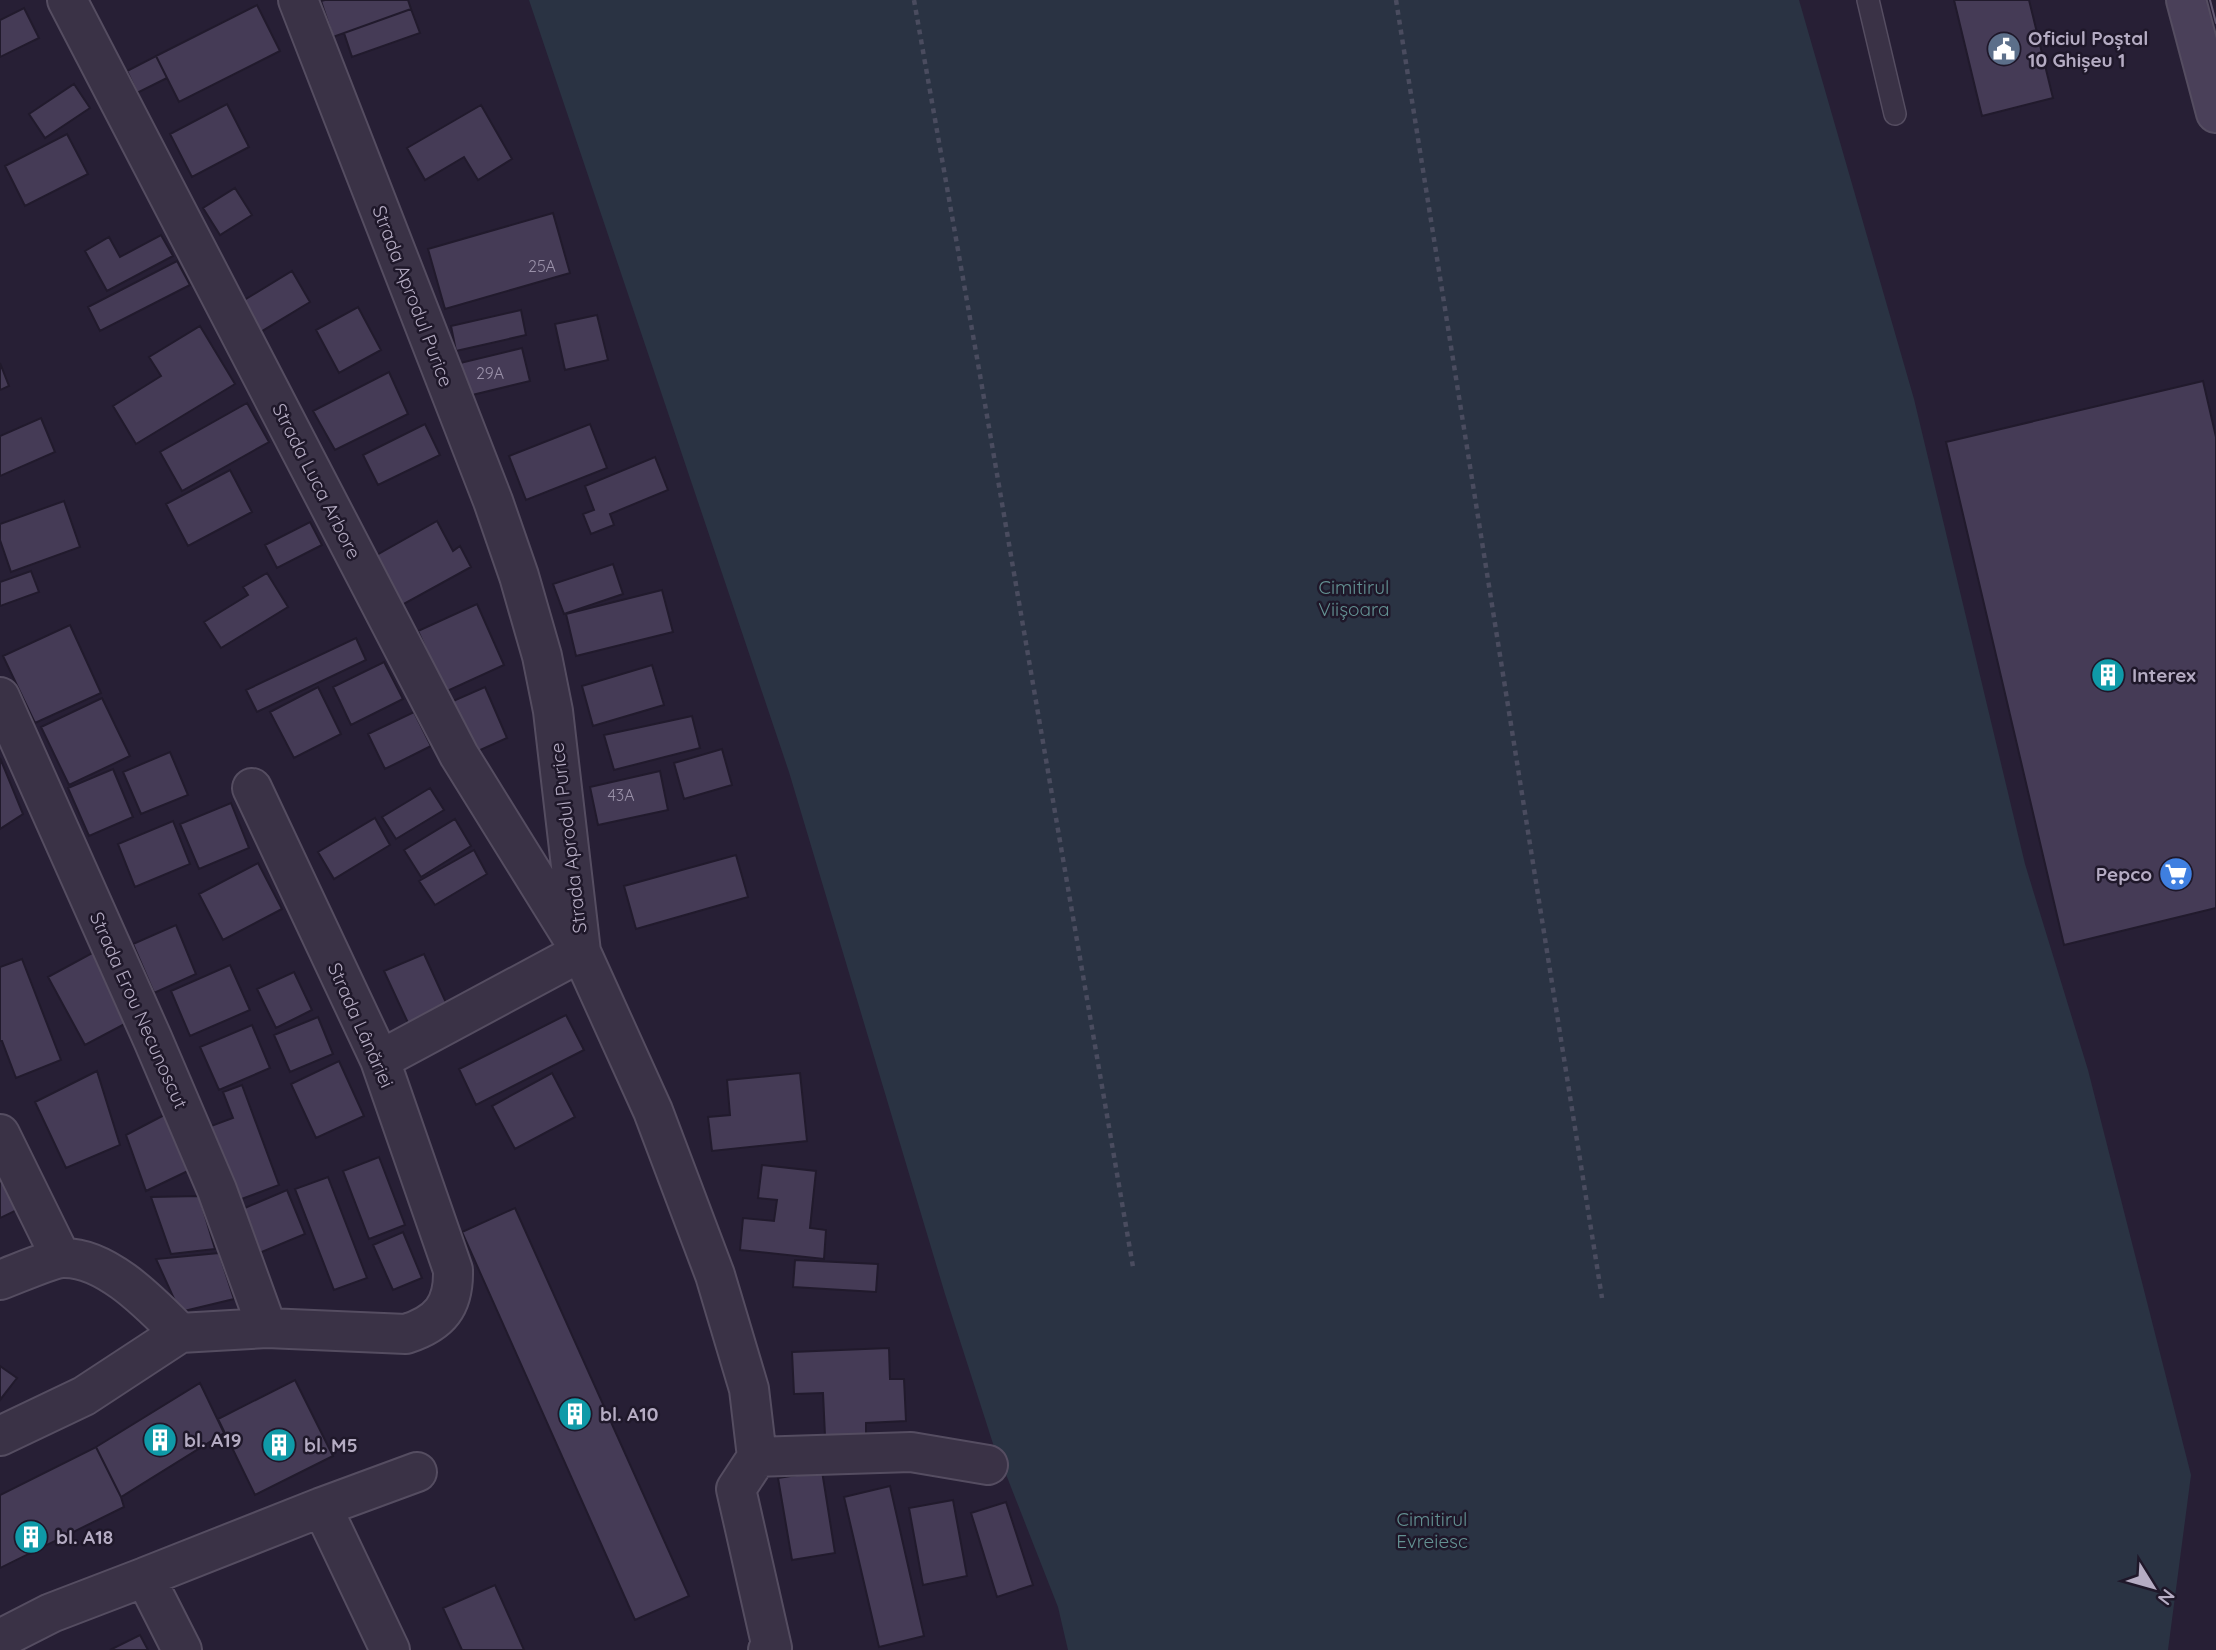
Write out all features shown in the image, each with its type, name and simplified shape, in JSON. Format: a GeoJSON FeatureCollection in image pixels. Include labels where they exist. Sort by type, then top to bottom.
{"type":"FeatureCollection","features":[{"type":"Feature","properties":{"kind":"main road"},"geometry":{"type":"LineString","coordinates":[[2186,0],[2216,113]]}},
{"type":"Feature","properties":{"kind":"street","name":"Strada Luca Arbore"},"geometry":{"type":"LineString","coordinates":[[67,0],[459,755],[581,952]]}},
{"type":"Feature","properties":{"kind":"street","name":"Strada Aprodul Purice"},"geometry":{"type":"LineString","coordinates":[[298,0],[493,501],[519,576],[542,656],[553,710],[581,952],[653,1111],[715,1275],[749,1389],[757,1457]]}},
{"type":"Feature","properties":{"kind":"street","name":"Strada Erou Necunoscut"},"geometry":{"type":"LineString","coordinates":[[0,696],[211,1177],[267,1328]]}},
{"type":"Feature","properties":{"kind":"street","name":"Strada Lânăriei"},"geometry":{"type":"LineString","coordinates":[[252,788],[380,1060],[453,1270],[449,1300],[440,1315],[427,1327],[407,1334],[267,1328]]}},
{"type":"Feature","properties":{"kind":"street"},"geometry":{"type":"LineString","coordinates":[[380,1060],[581,952]]}},
{"type":"Feature","properties":{"kind":"street"},"geometry":{"type":"LineString","coordinates":[[0,1134],[61,1258]]}},
{"type":"Feature","properties":{"kind":"street"},"geometry":{"type":"LineString","coordinates":[[0,1280],[61,1258],[86,1261],[113,1274],[180,1333]]}},
{"type":"Feature","properties":{"kind":"street"},"geometry":{"type":"LineString","coordinates":[[0,1436],[84,1396],[180,1333],[267,1328]]}},
{"type":"Feature","properties":{"kind":"street"},"geometry":{"type":"LineString","coordinates":[[768,1650],[772,1648],[736,1489],[757,1457],[911,1452],[988,1465]]}},
{"type":"Feature","properties":{"kind":"street"},"geometry":{"type":"LineString","coordinates":[[0,1639],[51,1613],[417,1472]]}},
{"type":"Feature","properties":{"kind":"street"},"geometry":{"type":"LineString","coordinates":[[322,1507],[390,1650]]}},
{"type":"Feature","properties":{"kind":"street"},"geometry":{"type":"LineString","coordinates":[[145,1577],[182,1650]]}},
{"type":"Feature","properties":{"kind":"lane"},"geometry":{"type":"LineString","coordinates":[[1868,0],[1895,114]]}},
{"type":"Feature","properties":{"kind":"path"},"geometry":{"type":"LineString","coordinates":[[914,0],[1133,1267]]}},
{"type":"Feature","properties":{"kind":"path"},"geometry":{"type":"LineString","coordinates":[[1396,0],[1602,1298]]}},
{"type":"Feature","properties":{"kind":"green space","name":"Cimitirul Viișoara"},"geometry":{"type":"Polygon","coordinates":[[[529,0],[1799,0],[1914,399],[2025,864],[2088,1070],[2191,1475],[2168,1650],[1068,1650],[1058,1607],[996,1453],[945,1294],[789,772],[529,0]]]}},
{"type":"Feature","properties":{"kind":"building"},"geometry":{"type":"Polygon","coordinates":[[[408,0],[411,9],[333,37],[321,1],[408,0]]]}},
{"type":"Feature","properties":{"kind":"building","name":"Oficiul Poștal 10 Ghișeu 1"},"geometry":{"type":"Polygon","coordinates":[[[1954,0],[2029,0],[2053,98],[1982,116],[1954,0]]]}},
{"type":"Feature","properties":{"kind":"building"},"geometry":{"type":"Polygon","coordinates":[[[257,5],[280,51],[179,102],[156,56],[257,5]]]}},
{"type":"Feature","properties":{"kind":"building"},"geometry":{"type":"Polygon","coordinates":[[[24,8],[39,38],[0,57],[0,20],[24,8]]]}},
{"type":"Feature","properties":{"kind":"building"},"geometry":{"type":"Polygon","coordinates":[[[411,9],[420,33],[352,57],[344,33],[411,9]]]}},
{"type":"Feature","properties":{"kind":"building"},"geometry":{"type":"Polygon","coordinates":[[[156,56],[167,78],[137,93],[127,71],[156,56]]]}},
{"type":"Feature","properties":{"kind":"building"},"geometry":{"type":"Polygon","coordinates":[[[74,84],[90,108],[45,138],[29,114],[74,84]]]}},
{"type":"Feature","properties":{"kind":"building"},"geometry":{"type":"Polygon","coordinates":[[[227,104],[249,147],[192,177],[170,134],[227,104]]]}},
{"type":"Feature","properties":{"kind":"building"},"geometry":{"type":"Polygon","coordinates":[[[481,105],[512,159],[478,180],[464,157],[425,180],[407,148],[481,105]]]}},
{"type":"Feature","properties":{"kind":"building"},"geometry":{"type":"Polygon","coordinates":[[[67,134],[88,174],[25,206],[5,166],[67,134]]]}},
{"type":"Feature","properties":{"kind":"building"},"geometry":{"type":"Polygon","coordinates":[[[235,188],[252,215],[220,235],[203,208],[235,188]]]}},
{"type":"Feature","properties":{"kind":"building"},"geometry":{"type":"Polygon","coordinates":[[[553,213],[570,273],[445,309],[428,249],[553,213]]]}},
{"type":"Feature","properties":{"kind":"building"},"geometry":{"type":"Polygon","coordinates":[[[161,235],[173,256],[107,291],[85,251],[109,237],[120,257],[161,235]]]}},
{"type":"Feature","properties":{"kind":"building"},"geometry":{"type":"Polygon","coordinates":[[[177,261],[190,285],[100,331],[88,307],[177,261]]]}},
{"type":"Feature","properties":{"kind":"building"},"geometry":{"type":"Polygon","coordinates":[[[292,271],[310,302],[254,336],[236,305],[292,271]]]}},
{"type":"Feature","properties":{"kind":"building"},"geometry":{"type":"Polygon","coordinates":[[[358,307],[381,350],[339,373],[316,330],[358,307]]]}},
{"type":"Feature","properties":{"kind":"building"},"geometry":{"type":"Polygon","coordinates":[[[521,310],[526,335],[456,351],[451,326],[521,310]]]}},
{"type":"Feature","properties":{"kind":"building"},"geometry":{"type":"Polygon","coordinates":[[[597,315],[608,360],[565,370],[555,324],[597,315]]]}},
{"type":"Feature","properties":{"kind":"building"},"geometry":{"type":"Polygon","coordinates":[[[200,326],[235,384],[136,444],[113,406],[161,376],[149,357],[200,326]]]}},
{"type":"Feature","properties":{"kind":"building"},"geometry":{"type":"Polygon","coordinates":[[[522,348],[530,381],[464,397],[456,364],[522,348]]]}},
{"type":"Feature","properties":{"kind":"building"},"geometry":{"type":"Polygon","coordinates":[[[0,363],[9,386],[0,390],[0,363]]]}},
{"type":"Feature","properties":{"kind":"building"},"geometry":{"type":"Polygon","coordinates":[[[389,372],[408,414],[335,450],[313,411],[389,372]]]}},
{"type":"Feature","properties":{"kind":"building","name":"Interex"},"geometry":{"type":"Polygon","coordinates":[[[2203,381],[2216,437],[2216,908],[2064,945],[1946,442],[2203,381]]]}},
{"type":"Feature","properties":{"kind":"building"},"geometry":{"type":"Polygon","coordinates":[[[247,403],[269,442],[182,491],[160,452],[247,403]]]}},
{"type":"Feature","properties":{"kind":"building"},"geometry":{"type":"Polygon","coordinates":[[[41,418],[55,452],[0,476],[0,436],[41,418]]]}},
{"type":"Feature","properties":{"kind":"building"},"geometry":{"type":"Polygon","coordinates":[[[425,424],[440,455],[378,485],[363,455],[425,424]]]}},
{"type":"Feature","properties":{"kind":"building"},"geometry":{"type":"Polygon","coordinates":[[[590,424],[607,468],[526,500],[509,456],[590,424]]]}},
{"type":"Feature","properties":{"kind":"building"},"geometry":{"type":"Polygon","coordinates":[[[655,457],[668,490],[610,514],[614,525],[591,534],[583,514],[594,510],[585,486],[655,457]]]}},
{"type":"Feature","properties":{"kind":"building"},"geometry":{"type":"Polygon","coordinates":[[[230,470],[252,512],[188,546],[166,504],[230,470]]]}},
{"type":"Feature","properties":{"kind":"building"},"geometry":{"type":"Polygon","coordinates":[[[64,501],[80,547],[11,572],[0,540],[0,524],[64,501]]]}},
{"type":"Feature","properties":{"kind":"building"},"geometry":{"type":"Polygon","coordinates":[[[437,521],[453,551],[460,546],[471,567],[402,605],[375,556],[437,521]]]}},
{"type":"Feature","properties":{"kind":"building"},"geometry":{"type":"Polygon","coordinates":[[[310,522],[322,545],[277,568],[265,545],[310,522]]]}},
{"type":"Feature","properties":{"kind":"building"},"geometry":{"type":"Polygon","coordinates":[[[613,564],[623,594],[564,614],[553,584],[613,564]]]}},
{"type":"Feature","properties":{"kind":"building"},"geometry":{"type":"Polygon","coordinates":[[[31,571],[39,592],[0,606],[0,582],[31,571]]]}},
{"type":"Feature","properties":{"kind":"building"},"geometry":{"type":"Polygon","coordinates":[[[267,573],[288,607],[221,648],[204,622],[248,595],[243,587],[267,573]]]}},
{"type":"Feature","properties":{"kind":"building"},"geometry":{"type":"Polygon","coordinates":[[[662,590],[673,632],[576,656],[566,614],[662,590]]]}},
{"type":"Feature","properties":{"kind":"building"},"geometry":{"type":"Polygon","coordinates":[[[477,604],[504,665],[445,692],[418,631],[477,604]]]}},
{"type":"Feature","properties":{"kind":"building"},"geometry":{"type":"Polygon","coordinates":[[[70,625],[101,693],[35,723],[3,656],[70,625]]]}},
{"type":"Feature","properties":{"kind":"building"},"geometry":{"type":"Polygon","coordinates":[[[356,638],[366,660],[257,712],[246,690],[356,638]]]}},
{"type":"Feature","properties":{"kind":"building"},"geometry":{"type":"Polygon","coordinates":[[[384,662],[403,699],[351,725],[333,687],[384,662]]]}},
{"type":"Feature","properties":{"kind":"building"},"geometry":{"type":"Polygon","coordinates":[[[652,665],[664,705],[593,726],[582,686],[652,665]]]}},
{"type":"Feature","properties":{"kind":"building"},"geometry":{"type":"Polygon","coordinates":[[[318,687],[341,734],[294,758],[270,712],[318,687]]]}},
{"type":"Feature","properties":{"kind":"building"},"geometry":{"type":"Polygon","coordinates":[[[485,687],[507,738],[467,756],[444,705],[485,687]]]}},
{"type":"Feature","properties":{"kind":"building"},"geometry":{"type":"Polygon","coordinates":[[[102,698],[130,756],[69,785],[41,727],[102,698]]]}},
{"type":"Feature","properties":{"kind":"building"},"geometry":{"type":"Polygon","coordinates":[[[414,712],[431,746],[385,769],[368,734],[414,712]]]}},
{"type":"Feature","properties":{"kind":"building"},"geometry":{"type":"Polygon","coordinates":[[[692,716],[700,748],[614,770],[604,735],[692,716]]]}},
{"type":"Feature","properties":{"kind":"building"},"geometry":{"type":"Polygon","coordinates":[[[722,749],[732,785],[684,799],[674,763],[722,749]]]}},
{"type":"Feature","properties":{"kind":"building"},"geometry":{"type":"Polygon","coordinates":[[[170,752],[188,795],[141,814],[123,772],[170,752]]]}},
{"type":"Feature","properties":{"kind":"building"},"geometry":{"type":"Polygon","coordinates":[[[0,758],[23,814],[0,829],[0,758]]]}},
{"type":"Feature","properties":{"kind":"building"},"geometry":{"type":"Polygon","coordinates":[[[113,769],[133,817],[89,836],[68,788],[113,769]]]}},
{"type":"Feature","properties":{"kind":"building"},"geometry":{"type":"Polygon","coordinates":[[[660,771],[668,810],[598,825],[590,787],[660,771]]]}},
{"type":"Feature","properties":{"kind":"building"},"geometry":{"type":"Polygon","coordinates":[[[430,788],[444,810],[396,839],[382,817],[430,788]]]}},
{"type":"Feature","properties":{"kind":"building"},"geometry":{"type":"Polygon","coordinates":[[[231,803],[249,848],[199,869],[180,824],[231,803]]]}},
{"type":"Feature","properties":{"kind":"building"},"geometry":{"type":"Polygon","coordinates":[[[375,818],[390,845],[334,879],[318,852],[375,818]]]}},
{"type":"Feature","properties":{"kind":"building"},"geometry":{"type":"Polygon","coordinates":[[[455,819],[471,846],[421,877],[404,850],[455,819]]]}},
{"type":"Feature","properties":{"kind":"building"},"geometry":{"type":"Polygon","coordinates":[[[173,821],[190,864],[135,887],[118,844],[173,821]]]}},
{"type":"Feature","properties":{"kind":"building"},"geometry":{"type":"Polygon","coordinates":[[[474,850],[487,874],[435,905],[419,881],[474,850]]]}},
{"type":"Feature","properties":{"kind":"building"},"geometry":{"type":"Polygon","coordinates":[[[736,855],[748,897],[636,929],[624,886],[736,855]]]}},
{"type":"Feature","properties":{"kind":"building"},"geometry":{"type":"Polygon","coordinates":[[[258,863],[282,909],[223,940],[199,894],[258,863]]]}},
{"type":"Feature","properties":{"kind":"building"},"geometry":{"type":"Polygon","coordinates":[[[176,925],[196,974],[154,993],[133,944],[176,925]]]}},
{"type":"Feature","properties":{"kind":"building"},"geometry":{"type":"Polygon","coordinates":[[[94,952],[136,1018],[85,1045],[48,977],[94,952]]]}},
{"type":"Feature","properties":{"kind":"building"},"geometry":{"type":"Polygon","coordinates":[[[424,954],[448,1007],[409,1025],[384,971],[424,954]]]}},
{"type":"Feature","properties":{"kind":"building"},"geometry":{"type":"Polygon","coordinates":[[[22,959],[61,1060],[16,1078],[0,1041],[0,967],[22,959]]]}},
{"type":"Feature","properties":{"kind":"building"},"geometry":{"type":"Polygon","coordinates":[[[230,965],[250,1010],[190,1036],[171,991],[230,965]]]}},
{"type":"Feature","properties":{"kind":"building"},"geometry":{"type":"Polygon","coordinates":[[[294,972],[312,1010],[276,1028],[257,989],[294,972]]]}},
{"type":"Feature","properties":{"kind":"building"},"geometry":{"type":"Polygon","coordinates":[[[566,1015],[584,1050],[476,1105],[459,1069],[566,1015]]]}},
{"type":"Feature","properties":{"kind":"building"},"geometry":{"type":"Polygon","coordinates":[[[318,1017],[333,1054],[290,1072],[274,1035],[318,1017]]]}},
{"type":"Feature","properties":{"kind":"building"},"geometry":{"type":"Polygon","coordinates":[[[252,1025],[270,1068],[219,1090],[200,1047],[252,1025]]]}},
{"type":"Feature","properties":{"kind":"building"},"geometry":{"type":"Polygon","coordinates":[[[339,1061],[364,1116],[316,1138],[291,1084],[339,1061]]]}},
{"type":"Feature","properties":{"kind":"building"},"geometry":{"type":"Polygon","coordinates":[[[97,1071],[120,1145],[66,1168],[35,1102],[97,1071]]]}},
{"type":"Feature","properties":{"kind":"building"},"geometry":{"type":"Polygon","coordinates":[[[552,1073],[575,1117],[515,1149],[492,1106],[552,1073]]]}},
{"type":"Feature","properties":{"kind":"building"},"geometry":{"type":"Polygon","coordinates":[[[800,1073],[807,1141],[712,1151],[708,1117],[730,1115],[727,1080],[800,1073]]]}},
{"type":"Feature","properties":{"kind":"building"},"geometry":{"type":"Polygon","coordinates":[[[242,1085],[279,1185],[239,1200],[211,1126],[233,1118],[223,1092],[242,1085]]]}},
{"type":"Feature","properties":{"kind":"building"},"geometry":{"type":"Polygon","coordinates":[[[168,1113],[192,1169],[146,1191],[126,1135],[168,1113]]]}},
{"type":"Feature","properties":{"kind":"building"},"geometry":{"type":"Polygon","coordinates":[[[379,1157],[405,1225],[369,1239],[343,1171],[379,1157]]]}},
{"type":"Feature","properties":{"kind":"building"},"geometry":{"type":"Polygon","coordinates":[[[762,1165],[816,1171],[810,1228],[826,1230],[824,1259],[740,1250],[743,1218],[774,1221],[777,1200],[758,1198],[762,1165]]]}},
{"type":"Feature","properties":{"kind":"building"},"geometry":{"type":"Polygon","coordinates":[[[0,1172],[17,1210],[0,1218],[0,1172]]]}},
{"type":"Feature","properties":{"kind":"building"},"geometry":{"type":"Polygon","coordinates":[[[328,1177],[367,1278],[334,1290],[295,1189],[328,1177]]]}},
{"type":"Feature","properties":{"kind":"building"},"geometry":{"type":"Polygon","coordinates":[[[287,1190],[305,1234],[257,1254],[240,1210],[287,1190]]]}},
{"type":"Feature","properties":{"kind":"building"},"geometry":{"type":"Polygon","coordinates":[[[199,1196],[215,1249],[171,1254],[151,1197],[199,1196]]]}},
{"type":"Feature","properties":{"kind":"building","name":"bl. A10"},"geometry":{"type":"Polygon","coordinates":[[[515,1208],[689,1596],[635,1620],[462,1232],[515,1208]]]}},
{"type":"Feature","properties":{"kind":"building"},"geometry":{"type":"Polygon","coordinates":[[[403,1232],[422,1278],[393,1290],[373,1245],[403,1232]]]}},
{"type":"Feature","properties":{"kind":"building"},"geometry":{"type":"Polygon","coordinates":[[[219,1253],[234,1299],[180,1312],[156,1259],[219,1253]]]}},
{"type":"Feature","properties":{"kind":"building"},"geometry":{"type":"Polygon","coordinates":[[[795,1260],[878,1264],[876,1292],[793,1287],[795,1260]]]}},
{"type":"Feature","properties":{"kind":"building"},"geometry":{"type":"Polygon","coordinates":[[[889,1348],[890,1379],[904,1379],[906,1421],[866,1423],[866,1434],[825,1436],[823,1393],[794,1394],[792,1352],[889,1348]]]}},
{"type":"Feature","properties":{"kind":"building"},"geometry":{"type":"Polygon","coordinates":[[[0,1366],[17,1378],[0,1400],[0,1366]]]}},
{"type":"Feature","properties":{"kind":"building","name":"bl. M5"},"geometry":{"type":"Polygon","coordinates":[[[295,1380],[333,1456],[255,1495],[218,1419],[295,1380]]]}},
{"type":"Feature","properties":{"kind":"building","name":"bl. A19"},"geometry":{"type":"Polygon","coordinates":[[[200,1383],[224,1433],[121,1497],[96,1447],[200,1383]]]}},
{"type":"Feature","properties":{"kind":"building","name":"bl. A18"},"geometry":{"type":"Polygon","coordinates":[[[96,1447],[124,1507],[0,1568],[0,1495],[96,1447]]]}},
{"type":"Feature","properties":{"kind":"building"},"geometry":{"type":"Polygon","coordinates":[[[822,1471],[835,1553],[792,1560],[778,1478],[822,1471]]]}},
{"type":"Feature","properties":{"kind":"building"},"geometry":{"type":"Polygon","coordinates":[[[890,1486],[924,1636],[879,1647],[844,1497],[890,1486]]]}},
{"type":"Feature","properties":{"kind":"building"},"geometry":{"type":"Polygon","coordinates":[[[953,1500],[967,1576],[923,1585],[909,1508],[953,1500]]]}},
{"type":"Feature","properties":{"kind":"building"},"geometry":{"type":"Polygon","coordinates":[[[1006,1502],[1033,1585],[997,1597],[971,1513],[1006,1502]]]}},
{"type":"Feature","properties":{"kind":"building"},"geometry":{"type":"Polygon","coordinates":[[[495,1585],[524,1650],[462,1650],[443,1608],[495,1585]]]}},
{"type":"Feature","properties":{"kind":"building"},"geometry":{"type":"Polygon","coordinates":[[[140,1635],[148,1650],[110,1650],[140,1635]]]}},
{"type":"Feature","properties":{"kind":"tram line"},"geometry":{"type":"LineString","coordinates":[[2210,0],[2216,23]]}},
{"type":"Feature","properties":{"kind":"place","name":"Oficiul Poștal 10 Ghișeu 1"},"geometry":{"type":"Point","coordinates":[2004,49]}},
{"type":"Feature","properties":{"kind":"place","name":"Interex"},"geometry":{"type":"Point","coordinates":[2108,675]}},
{"type":"Feature","properties":{"kind":"place","name":"Pepco"},"geometry":{"type":"Point","coordinates":[2176,874]}},
{"type":"Feature","properties":{"kind":"place","name":"bl. A10"},"geometry":{"type":"Point","coordinates":[575,1414]}},
{"type":"Feature","properties":{"kind":"place","name":"bl. A19"},"geometry":{"type":"Point","coordinates":[160,1440]}},
{"type":"Feature","properties":{"kind":"place","name":"bl. M5"},"geometry":{"type":"Point","coordinates":[279,1445]}},
{"type":"Feature","properties":{"kind":"place","name":"bl. A18"},"geometry":{"type":"Point","coordinates":[31,1537]}},
{"type":"Feature","properties":{"kind":"park label","name":"Cimitirul Evreiesc"},"geometry":{"type":"Point","coordinates":[1432,1530]}}]}
